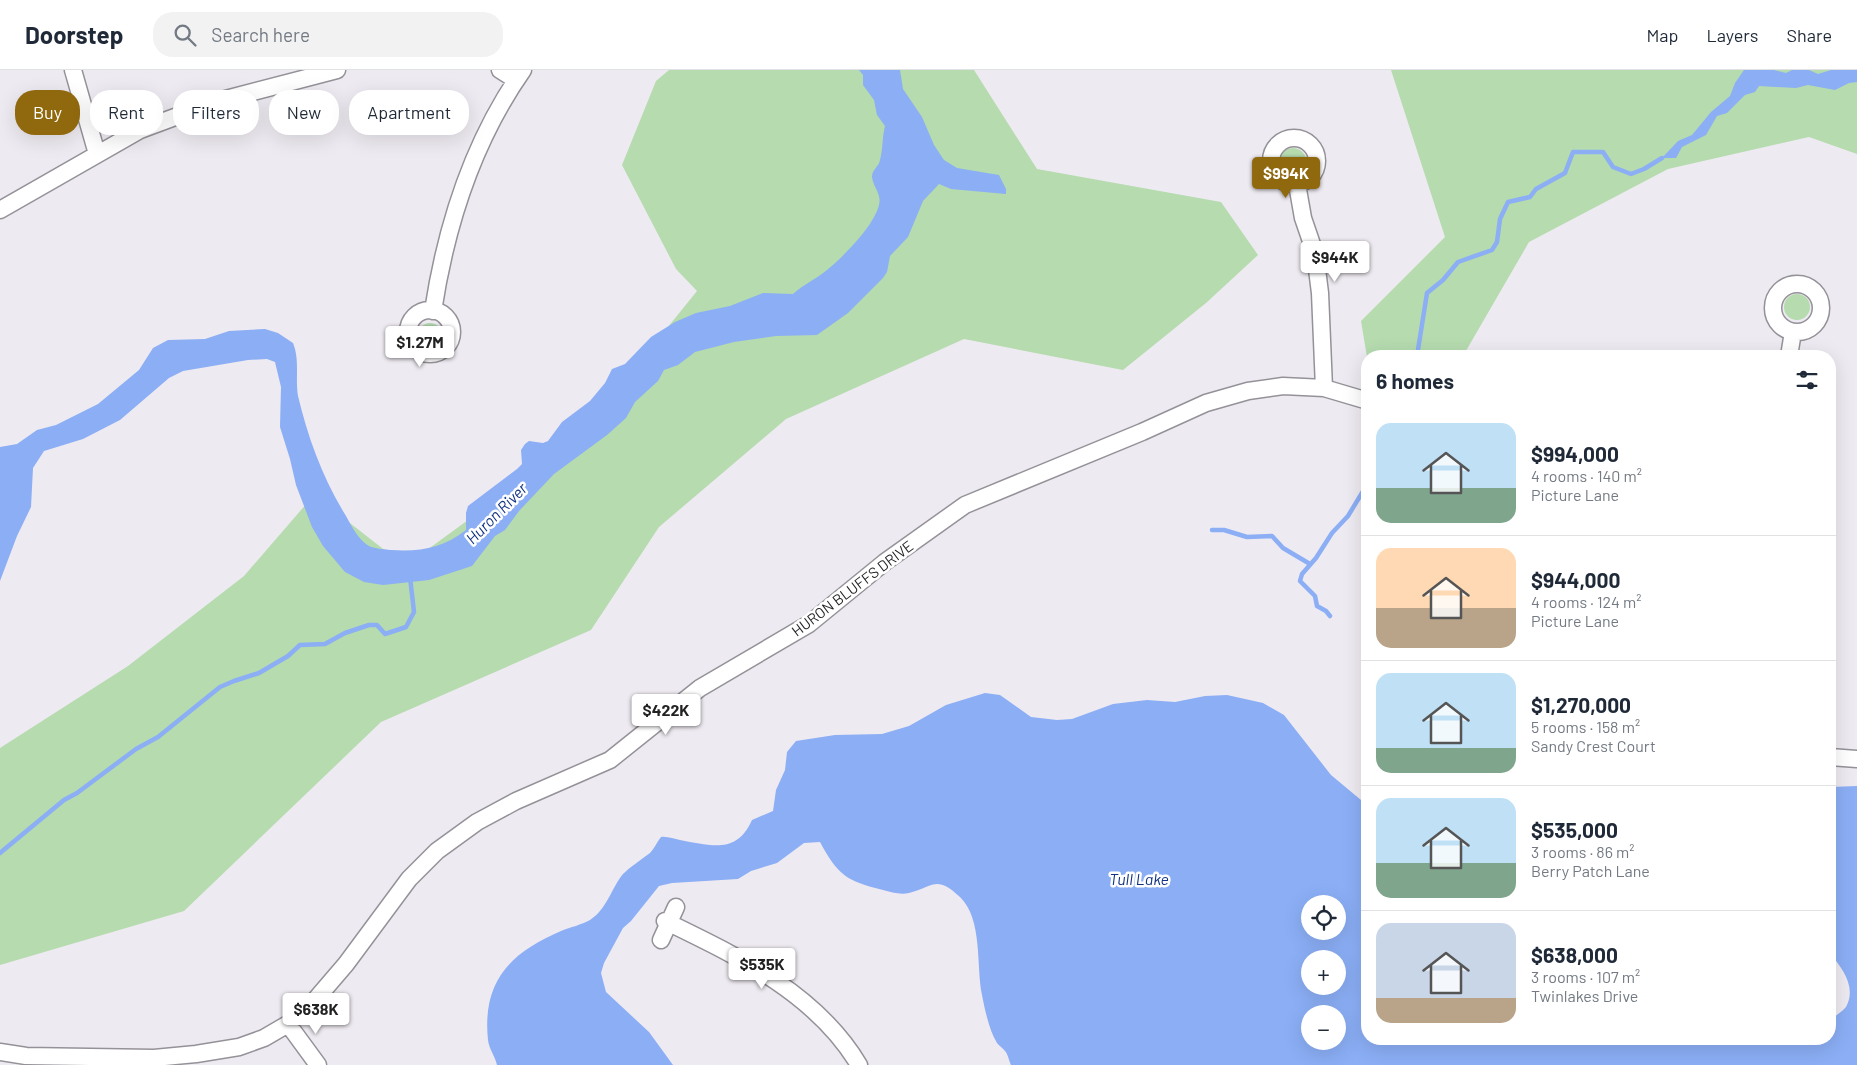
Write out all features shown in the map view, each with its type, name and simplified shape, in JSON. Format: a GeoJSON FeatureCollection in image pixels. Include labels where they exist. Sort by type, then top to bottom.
{"type":"FeatureCollection","features":[{"type":"Feature","properties":{"kind":"street"},"geometry":{"type":"LineString","coordinates":[[73,70],[97,154]]}},
{"type":"Feature","properties":{"kind":"street"},"geometry":{"type":"LineString","coordinates":[[0,210],[140,130],[180,113],[218,101],[337,70]]}},
{"type":"Feature","properties":{"kind":"street"},"geometry":{"type":"LineString","coordinates":[[433,311],[442,258],[460,192],[486,135],[519,75],[500,70]]}},
{"type":"Feature","properties":{"kind":"street"},"geometry":{"type":"LineString","coordinates":[[1297,184],[1303,218],[1316,254],[1320,293],[1324,388]]}},
{"type":"Feature","properties":{"kind":"street"},"geometry":{"type":"LineString","coordinates":[[1790,350],[1793,332]]}},
{"type":"Feature","properties":{"kind":"street","name":"HURON BLUFFS DRIVE"},"geometry":{"type":"LineString","coordinates":[[0,1052],[26,1056],[154,1058],[239,1047],[264,1038],[288,1024],[316,999],[346,964],[409,879],[437,851],[477,822],[516,801],[610,760],[700,688],[809,624],[885,562],[966,505],[1142,432],[1206,403],[1248,391],[1283,386],[1324,388],[1361,399]]}},
{"type":"Feature","properties":{"kind":"street"},"geometry":{"type":"LineString","coordinates":[[1836,757],[1857,759]]}},
{"type":"Feature","properties":{"kind":"street"},"geometry":{"type":"LineString","coordinates":[[661,940],[667,922],[676,906]]}},
{"type":"Feature","properties":{"kind":"street"},"geometry":{"type":"LineString","coordinates":[[667,922],[768,974],[818,1016],[849,1049],[859,1065]]}},
{"type":"Feature","properties":{"kind":"street"},"geometry":{"type":"LineString","coordinates":[[288,1024],[318,1065]]}},
{"type":"Feature","properties":{"kind":"green space"},"geometry":{"type":"Polygon","coordinates":[[[669,70],[974,70],[1037,169],[1221,202],[1258,255],[1206,303],[1123,370],[964,339],[786,419],[659,527],[591,630],[381,722],[184,911],[0,965],[0,748],[128,666],[244,576],[314,495],[405,566],[575,442],[697,291],[676,269],[622,165],[656,81],[669,70]]]}},
{"type":"Feature","properties":{"kind":"green space"},"geometry":{"type":"Polygon","coordinates":[[[1391,70],[1857,70],[1857,154],[1809,137],[1668,169],[1529,242],[1466,350],[1366,350],[1361,321],[1445,237],[1391,70]]]}},
{"type":"Feature","properties":{"kind":"green space"},"geometry":{"type":"Polygon","coordinates":[[[1293,148],[1302,152],[1306,161],[1302,170],[1293,174],[1284,170],[1280,161],[1284,152],[1293,148]]]}},
{"type":"Feature","properties":{"kind":"green space"},"geometry":{"type":"Polygon","coordinates":[[[1797,294],[1806,298],[1810,307],[1806,316],[1797,320],[1788,316],[1784,307],[1788,298],[1797,294]]]}},
{"type":"Feature","properties":{"kind":"green space"},"geometry":{"type":"Polygon","coordinates":[[[425,323],[435,323],[442,330],[442,340],[435,347],[425,347],[418,340],[418,330],[425,323]]]}},
{"type":"Feature","properties":{"kind":"water","name":"Huron River"},"geometry":{"type":"Polygon","coordinates":[[[859,70],[900,70],[903,89],[922,117],[934,145],[944,160],[957,168],[999,175],[1006,189],[1006,194],[951,189],[939,184],[923,201],[908,237],[890,256],[887,272],[883,278],[848,313],[817,335],[776,336],[734,342],[695,352],[678,365],[664,370],[658,381],[635,402],[626,418],[607,435],[554,474],[519,511],[505,530],[495,536],[472,566],[429,580],[383,585],[364,582],[345,572],[323,546],[312,527],[296,485],[280,427],[281,387],[275,362],[267,359],[248,360],[183,371],[169,378],[120,420],[83,439],[44,451],[33,468],[31,507],[17,536],[0,581],[0,447],[17,444],[37,430],[56,425],[98,404],[139,370],[153,348],[168,340],[205,339],[229,331],[265,329],[278,333],[293,343],[297,362],[298,396],[306,427],[330,488],[352,527],[368,546],[391,550],[412,550],[431,548],[449,541],[466,530],[468,506],[522,464],[521,450],[525,444],[529,441],[543,443],[548,441],[562,422],[590,401],[605,383],[612,369],[625,364],[651,337],[675,322],[696,313],[730,306],[763,293],[793,294],[827,270],[865,231],[876,213],[880,201],[872,177],[880,160],[885,126],[877,115],[874,100],[863,85],[863,75],[859,70]]]}},
{"type":"Feature","properties":{"kind":"water"},"geometry":{"type":"Polygon","coordinates":[[[1744,70],[1774,70],[1786,73],[1792,70],[1809,70],[1818,74],[1831,70],[1857,70],[1857,82],[1849,83],[1835,90],[1808,85],[1796,88],[1759,86],[1755,92],[1745,95],[1727,113],[1717,116],[1706,135],[1682,147],[1676,158],[1662,158],[1678,141],[1692,135],[1711,112],[1730,96],[1735,83],[1744,70]]]}},
{"type":"Feature","properties":{"kind":"water","name":"Tull Lake"},"geometry":{"type":"Polygon","coordinates":[[[985,693],[1000,695],[1031,717],[1057,720],[1072,719],[1113,704],[1147,700],[1175,702],[1205,696],[1227,695],[1263,703],[1284,715],[1331,775],[1361,800],[1361,1045],[1836,1045],[1836,1015],[1846,1007],[1850,992],[1847,978],[1836,961],[1836,787],[1857,786],[1857,1065],[1011,1065],[1007,1054],[994,1038],[984,1007],[975,930],[967,906],[960,897],[946,886],[940,884],[930,885],[902,894],[870,887],[852,880],[844,875],[832,862],[820,842],[804,843],[777,863],[751,871],[738,879],[672,883],[659,886],[631,921],[623,928],[604,963],[601,973],[606,992],[649,1032],[673,1065],[497,1065],[488,1040],[487,1019],[495,985],[514,960],[527,949],[543,940],[561,931],[587,922],[596,915],[605,905],[623,874],[650,853],[661,837],[713,845],[731,843],[739,838],[746,831],[752,820],[773,811],[776,790],[785,770],[787,752],[796,741],[835,735],[882,734],[909,726],[946,705],[985,693]]]}},
{"type":"Feature","properties":{"kind":"waterway"},"geometry":{"type":"LineString","coordinates":[[1418,350],[1427,293],[1443,280],[1458,262],[1492,250],[1497,242],[1500,219],[1508,202],[1530,197],[1536,189],[1565,173],[1573,152],[1603,152],[1613,167],[1631,174],[1644,169],[1662,158]]}},
{"type":"Feature","properties":{"kind":"waterway"},"geometry":{"type":"LineString","coordinates":[[1330,616],[1326,611],[1317,606],[1315,596],[1300,581],[1302,574],[1316,558],[1332,533],[1348,516],[1361,495]]}},
{"type":"Feature","properties":{"kind":"waterway"},"geometry":{"type":"LineString","coordinates":[[1212,530],[1224,530],[1247,537],[1272,536],[1283,548],[1310,564]]}},
{"type":"Feature","properties":{"kind":"waterway"},"geometry":{"type":"LineString","coordinates":[[0,853],[64,800],[77,793],[136,749],[158,737],[220,687],[259,673],[288,656],[300,645],[325,644],[345,633],[369,625],[377,625],[385,634],[406,627],[414,612],[410,577]]}}]}
